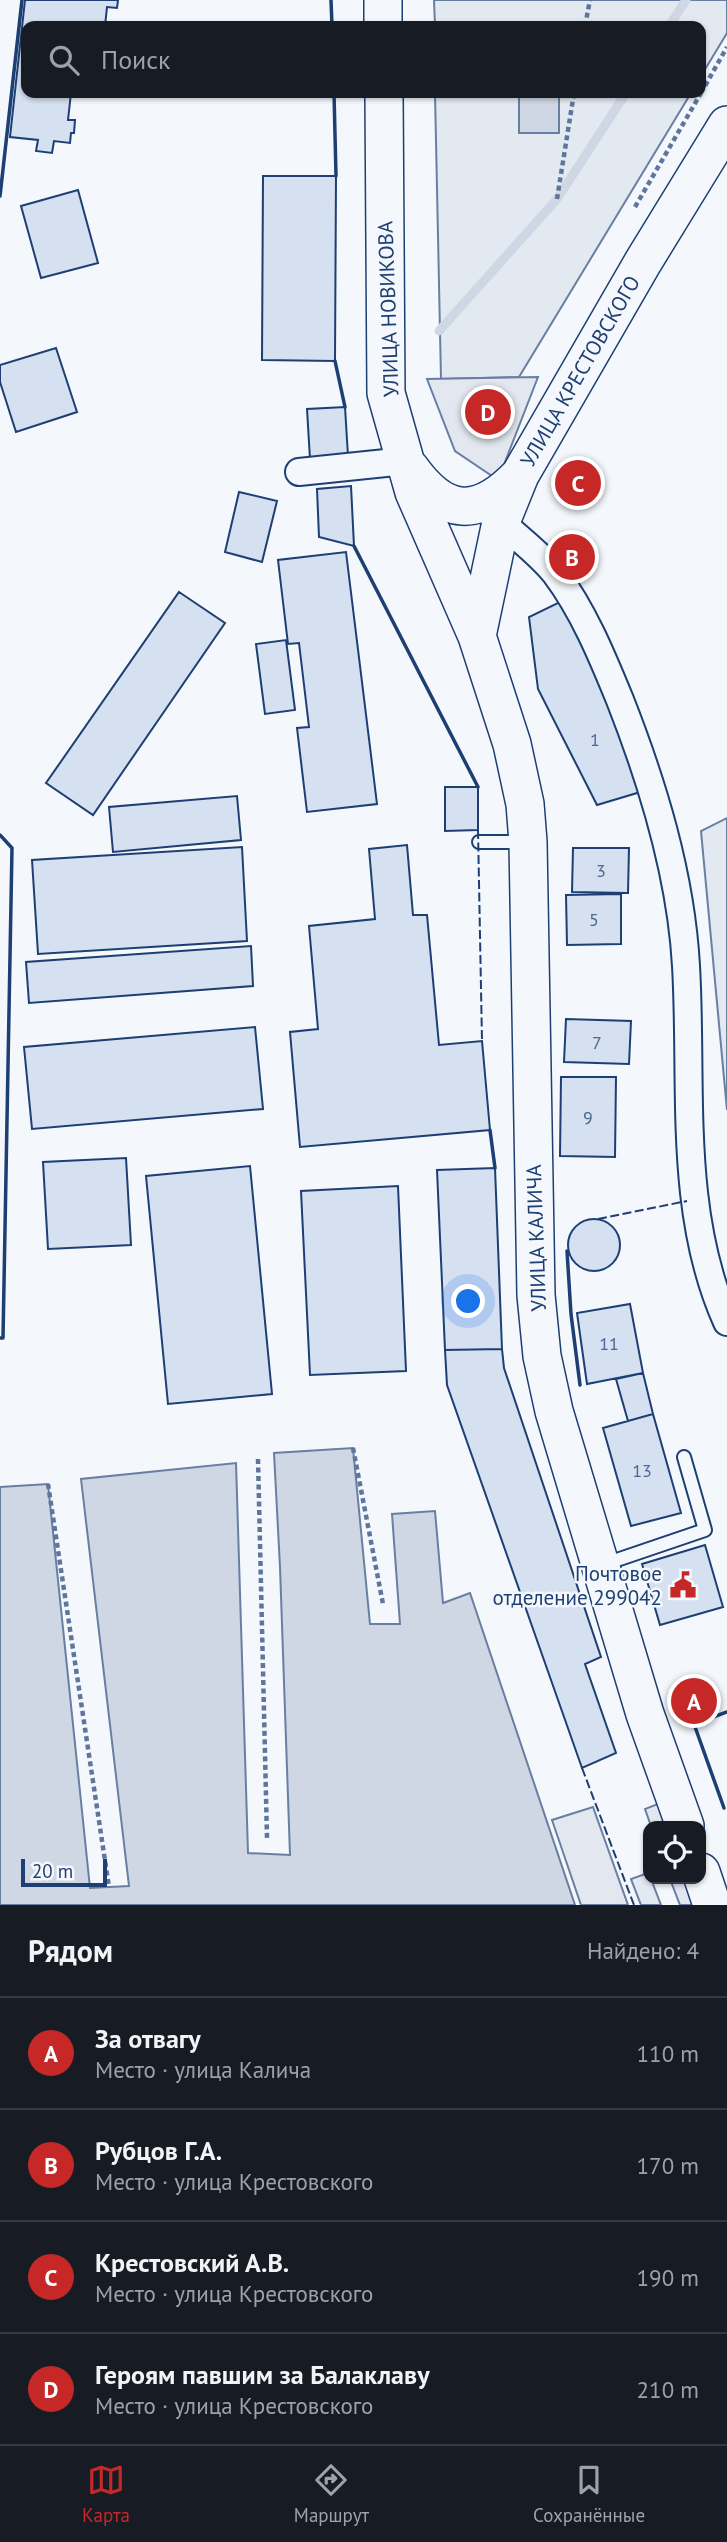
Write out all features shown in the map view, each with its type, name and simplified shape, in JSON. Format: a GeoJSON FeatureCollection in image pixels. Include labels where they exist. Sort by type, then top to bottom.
{"type":"FeatureCollection","features":[{"type":"Feature","properties":{"kind":"main road"},"geometry":{"type":"LineString","coordinates":[[383,0],[383,21]]}},
{"type":"Feature","properties":{"kind":"main road","name":"УЛИЦА НОВИКОВА"},"geometry":{"type":"LineString","coordinates":[[384,98],[386,393],[414,492],[477,636]]}},
{"type":"Feature","properties":{"kind":"main road","name":"УЛИЦА КРЕСТОВСКОГО"},"geometry":{"type":"LineString","coordinates":[[477,636],[500,522],[520,475],[643,262],[727,125]]}},
{"type":"Feature","properties":{"kind":"main road"},"geometry":{"type":"LineString","coordinates":[[405,461],[433,495],[444,503],[458,507],[475,507],[491,499],[506,490],[520,475]]}},
{"type":"Feature","properties":{"kind":"main road","name":"УЛИЦА КАЛИЧА"},"geometry":{"type":"LineString","coordinates":[[477,636],[512,744],[524,804],[528,842],[536,1295],[542,1356],[554,1411],[645,1714],[683,1821]]}},
{"type":"Feature","properties":{"kind":"main road"},"geometry":{"type":"LineString","coordinates":[[705,1884],[712,1905]]}},
{"type":"Feature","properties":{"kind":"street"},"geometry":{"type":"LineString","coordinates":[[299,472],[405,461]]}},
{"type":"Feature","properties":{"kind":"street"},"geometry":{"type":"LineString","coordinates":[[500,522],[553,571],[580,612],[607,667],[643,759],[656,804],[673,873],[686,963],[694,1200],[708,1265],[727,1322]]}},
{"type":"Feature","properties":{"kind":"lane"},"geometry":{"type":"LineString","coordinates":[[479,842],[528,842]]}},
{"type":"Feature","properties":{"kind":"lane"},"geometry":{"type":"LineString","coordinates":[[600,1565],[705,1530],[684,1457]]}},
{"type":"Feature","properties":{"kind":"path"},"geometry":{"type":"LineString","coordinates":[[586,21],[590,0]]}},
{"type":"Feature","properties":{"kind":"path"},"geometry":{"type":"LineString","coordinates":[[706,84],[727,47]]}},
{"type":"Feature","properties":{"kind":"path"},"geometry":{"type":"LineString","coordinates":[[557,199],[573,98]]}},
{"type":"Feature","properties":{"kind":"path"},"geometry":{"type":"LineString","coordinates":[[353,1448],[383,1604]]}},
{"type":"Feature","properties":{"kind":"path"},"geometry":{"type":"LineString","coordinates":[[258,1459],[267,1838]]}},
{"type":"Feature","properties":{"kind":"path"},"geometry":{"type":"LineString","coordinates":[[48,1484],[109,1887]]}},
{"type":"Feature","properties":{"kind":"shaded area"},"geometry":{"type":"Polygon","coordinates":[[[434,0],[727,0],[727,33],[706,68],[706,21],[435,21],[434,0]]]}},
{"type":"Feature","properties":{"kind":"shaded area"},"geometry":{"type":"Polygon","coordinates":[[[435,98],[688,98],[519,377],[441,379],[435,98]]]}},
{"type":"Feature","properties":{"kind":"shaded area"},"geometry":{"type":"Polygon","coordinates":[[[519,98],[559,98],[559,133],[519,133],[519,98]]]}},
{"type":"Feature","properties":{"kind":"shaded area"},"geometry":{"type":"Polygon","coordinates":[[[538,377],[498,480],[455,451],[427,379],[538,377]]]}},
{"type":"Feature","properties":{"kind":"shaded area"},"geometry":{"type":"Polygon","coordinates":[[[727,818],[727,1110],[701,831],[727,818]]]}},
{"type":"Feature","properties":{"kind":"shaded area"},"geometry":{"type":"Polygon","coordinates":[[[353,1448],[370,1624],[400,1624],[392,1514],[435,1511],[443,1603],[470,1593],[575,1905],[0,1905],[0,1487],[48,1484],[90,1888],[129,1886],[81,1479],[236,1463],[248,1853],[290,1855],[274,1453],[353,1448]]]}},
{"type":"Feature","properties":{"kind":"shaded area"},"geometry":{"type":"Polygon","coordinates":[[[678,1796],[687,1821],[649,1821],[645,1809],[678,1796]]]}},
{"type":"Feature","properties":{"kind":"shaded area"},"geometry":{"type":"Polygon","coordinates":[[[593,1807],[628,1905],[581,1905],[552,1820],[593,1807]]]}},
{"type":"Feature","properties":{"kind":"shaded area"},"geometry":{"type":"Polygon","coordinates":[[[643,1875],[643,1884],[653,1884],[661,1905],[641,1905],[631,1879],[643,1875]]]}},
{"type":"Feature","properties":{"kind":"shaded area"},"geometry":{"type":"Polygon","coordinates":[[[672,1884],[704,1884],[718,1905],[680,1905],[672,1884]]]}},
{"type":"Feature","properties":{"kind":"building"},"geometry":{"type":"Polygon","coordinates":[[[25,0],[118,0],[117,8],[107,7],[106,21],[23,21],[25,0]]]}},
{"type":"Feature","properties":{"kind":"building"},"geometry":{"type":"Polygon","coordinates":[[[21,37],[21,98],[70,98],[68,120],[75,120],[74,133],[71,133],[70,143],[54,141],[52,153],[36,151],[38,140],[10,137],[21,37]]]}},
{"type":"Feature","properties":{"kind":"building"},"geometry":{"type":"Polygon","coordinates":[[[263,176],[336,176],[335,361],[262,360],[263,176]]]}},
{"type":"Feature","properties":{"kind":"building"},"geometry":{"type":"Polygon","coordinates":[[[78,190],[98,263],[41,278],[21,206],[78,190]]]}},
{"type":"Feature","properties":{"kind":"building"},"geometry":{"type":"Polygon","coordinates":[[[56,348],[77,412],[16,432],[0,382],[0,365],[56,348]]]}},
{"type":"Feature","properties":{"kind":"building"},"geometry":{"type":"Polygon","coordinates":[[[345,407],[348,456],[310,459],[307,409],[345,407]]]}},
{"type":"Feature","properties":{"kind":"building"},"geometry":{"type":"Polygon","coordinates":[[[351,486],[354,546],[319,537],[317,489],[351,486]]]}},
{"type":"Feature","properties":{"kind":"building"},"geometry":{"type":"Polygon","coordinates":[[[239,492],[277,501],[262,562],[225,552],[239,492]]]}},
{"type":"Feature","properties":{"kind":"building"},"geometry":{"type":"Polygon","coordinates":[[[346,552],[377,804],[307,812],[297,728],[309,727],[299,643],[288,644],[278,560],[346,552]]]}},
{"type":"Feature","properties":{"kind":"building"},"geometry":{"type":"Polygon","coordinates":[[[179,592],[225,623],[93,815],[46,783],[179,592]]]}},
{"type":"Feature","properties":{"kind":"building"},"geometry":{"type":"Polygon","coordinates":[[[566,599],[647,790],[597,805],[538,689],[529,617],[566,599]]]}},
{"type":"Feature","properties":{"kind":"building"},"geometry":{"type":"Polygon","coordinates":[[[286,640],[295,710],[265,714],[256,644],[286,640]]]}},
{"type":"Feature","properties":{"kind":"building"},"geometry":{"type":"Polygon","coordinates":[[[445,787],[478,787],[478,830],[445,831],[445,787]]]}},
{"type":"Feature","properties":{"kind":"building"},"geometry":{"type":"Polygon","coordinates":[[[237,796],[241,840],[113,852],[109,807],[237,796]]]}},
{"type":"Feature","properties":{"kind":"building"},"geometry":{"type":"Polygon","coordinates":[[[407,845],[413,915],[427,915],[439,1045],[482,1041],[490,1130],[300,1147],[290,1032],[318,1029],[309,926],[375,919],[369,849],[407,845]]]}},
{"type":"Feature","properties":{"kind":"building"},"geometry":{"type":"Polygon","coordinates":[[[242,847],[247,941],[38,954],[32,860],[242,847]]]}},
{"type":"Feature","properties":{"kind":"building"},"geometry":{"type":"Polygon","coordinates":[[[573,848],[629,848],[628,893],[572,892],[573,848]]]}},
{"type":"Feature","properties":{"kind":"building"},"geometry":{"type":"Polygon","coordinates":[[[621,894],[621,944],[567,945],[566,895],[621,894]]]}},
{"type":"Feature","properties":{"kind":"building"},"geometry":{"type":"Polygon","coordinates":[[[251,946],[253,986],[29,1003],[26,962],[251,946]]]}},
{"type":"Feature","properties":{"kind":"building"},"geometry":{"type":"Polygon","coordinates":[[[566,1019],[631,1021],[629,1064],[564,1062],[566,1019]]]}},
{"type":"Feature","properties":{"kind":"building"},"geometry":{"type":"Polygon","coordinates":[[[255,1027],[263,1109],[32,1129],[24,1047],[255,1027]]]}},
{"type":"Feature","properties":{"kind":"building"},"geometry":{"type":"Polygon","coordinates":[[[561,1077],[616,1077],[615,1157],[560,1156],[561,1077]]]}},
{"type":"Feature","properties":{"kind":"building"},"geometry":{"type":"Polygon","coordinates":[[[126,1158],[131,1245],[48,1249],[43,1162],[126,1158]]]}},
{"type":"Feature","properties":{"kind":"building"},"geometry":{"type":"Polygon","coordinates":[[[250,1166],[272,1394],[168,1404],[146,1176],[250,1166]]]}},
{"type":"Feature","properties":{"kind":"building"},"geometry":{"type":"Polygon","coordinates":[[[495,1168],[502,1349],[445,1350],[437,1170],[495,1168]]]}},
{"type":"Feature","properties":{"kind":"building"},"geometry":{"type":"Polygon","coordinates":[[[398,1186],[406,1371],[310,1375],[301,1191],[398,1186]]]}},
{"type":"Feature","properties":{"kind":"building"},"geometry":{"type":"Polygon","coordinates":[[[594,1219],[613,1226],[620,1245],[613,1264],[594,1271],[575,1264],[568,1245],[575,1226],[594,1219]]]}},
{"type":"Feature","properties":{"kind":"building"},"geometry":{"type":"Polygon","coordinates":[[[630,1304],[643,1373],[587,1384],[577,1313],[630,1304]]]}},
{"type":"Feature","properties":{"kind":"building"},"geometry":{"type":"Polygon","coordinates":[[[502,1349],[504,1368],[601,1657],[585,1664],[616,1753],[582,1768],[447,1385],[445,1350],[502,1349]]]}},
{"type":"Feature","properties":{"kind":"building"},"geometry":{"type":"Polygon","coordinates":[[[643,1373],[653,1414],[628,1421],[616,1379],[643,1373]]]}},
{"type":"Feature","properties":{"kind":"building"},"geometry":{"type":"Polygon","coordinates":[[[653,1414],[681,1513],[631,1526],[603,1428],[653,1414]]]}},
{"type":"Feature","properties":{"kind":"building","name":"Почтовое отделение 299042"},"geometry":{"type":"Polygon","coordinates":[[[705,1545],[723,1607],[660,1625],[642,1564],[705,1545]]]}},
{"type":"Feature","properties":{"kind":"waterway"},"geometry":{"type":"LineString","coordinates":[[672,21],[686,0]]}},
{"type":"Feature","properties":{"kind":"waterway"},"geometry":{"type":"LineString","coordinates":[[439,331],[557,199],[623,98]]}},
{"type":"Feature","properties":{"kind":"fence"},"geometry":{"type":"LineString","coordinates":[[478,830],[482,1041]]}},
{"type":"Feature","properties":{"kind":"fence"},"geometry":{"type":"LineString","coordinates":[[598,1219],[687,1201]]}},
{"type":"Feature","properties":{"kind":"fence"},"geometry":{"type":"LineString","coordinates":[[582,1768],[634,1905]]}},
{"type":"Feature","properties":{"kind":"wall"},"geometry":{"type":"LineString","coordinates":[[0,196],[22,0]]}},
{"type":"Feature","properties":{"kind":"wall"},"geometry":{"type":"LineString","coordinates":[[331,0],[332,21]]}},
{"type":"Feature","properties":{"kind":"wall"},"geometry":{"type":"LineString","coordinates":[[334,98],[336,176]]}},
{"type":"Feature","properties":{"kind":"wall"},"geometry":{"type":"LineString","coordinates":[[335,361],[345,407]]}},
{"type":"Feature","properties":{"kind":"wall"},"geometry":{"type":"LineString","coordinates":[[354,546],[478,787]]}},
{"type":"Feature","properties":{"kind":"wall"},"geometry":{"type":"LineString","coordinates":[[0,835],[12,848],[3,1338],[0,1338]]}},
{"type":"Feature","properties":{"kind":"wall"},"geometry":{"type":"LineString","coordinates":[[490,1130],[495,1168]]}},
{"type":"Feature","properties":{"kind":"wall"},"geometry":{"type":"LineString","coordinates":[[567,1251],[571,1314],[580,1385]]}},
{"type":"Feature","properties":{"kind":"wall"},"geometry":{"type":"LineString","coordinates":[[724,1808],[694,1724],[727,1712]]}},
{"type":"Feature","properties":{"kind":"place","name":"Героям павшим за Балаклаву"},"geometry":{"type":"Point","coordinates":[488,412]}},
{"type":"Feature","properties":{"kind":"place","name":"Крестовский А.В."},"geometry":{"type":"Point","coordinates":[578,483]}},
{"type":"Feature","properties":{"kind":"place","name":"Рубцов Г.А."},"geometry":{"type":"Point","coordinates":[572,557]}},
{"type":"Feature","properties":{"kind":"place","name":"Почтовое отделение 299042"},"geometry":{"type":"Point","coordinates":[683,1585]}},
{"type":"Feature","properties":{"kind":"place","name":"За отвагу"},"geometry":{"type":"Point","coordinates":[694,1701]}}]}
